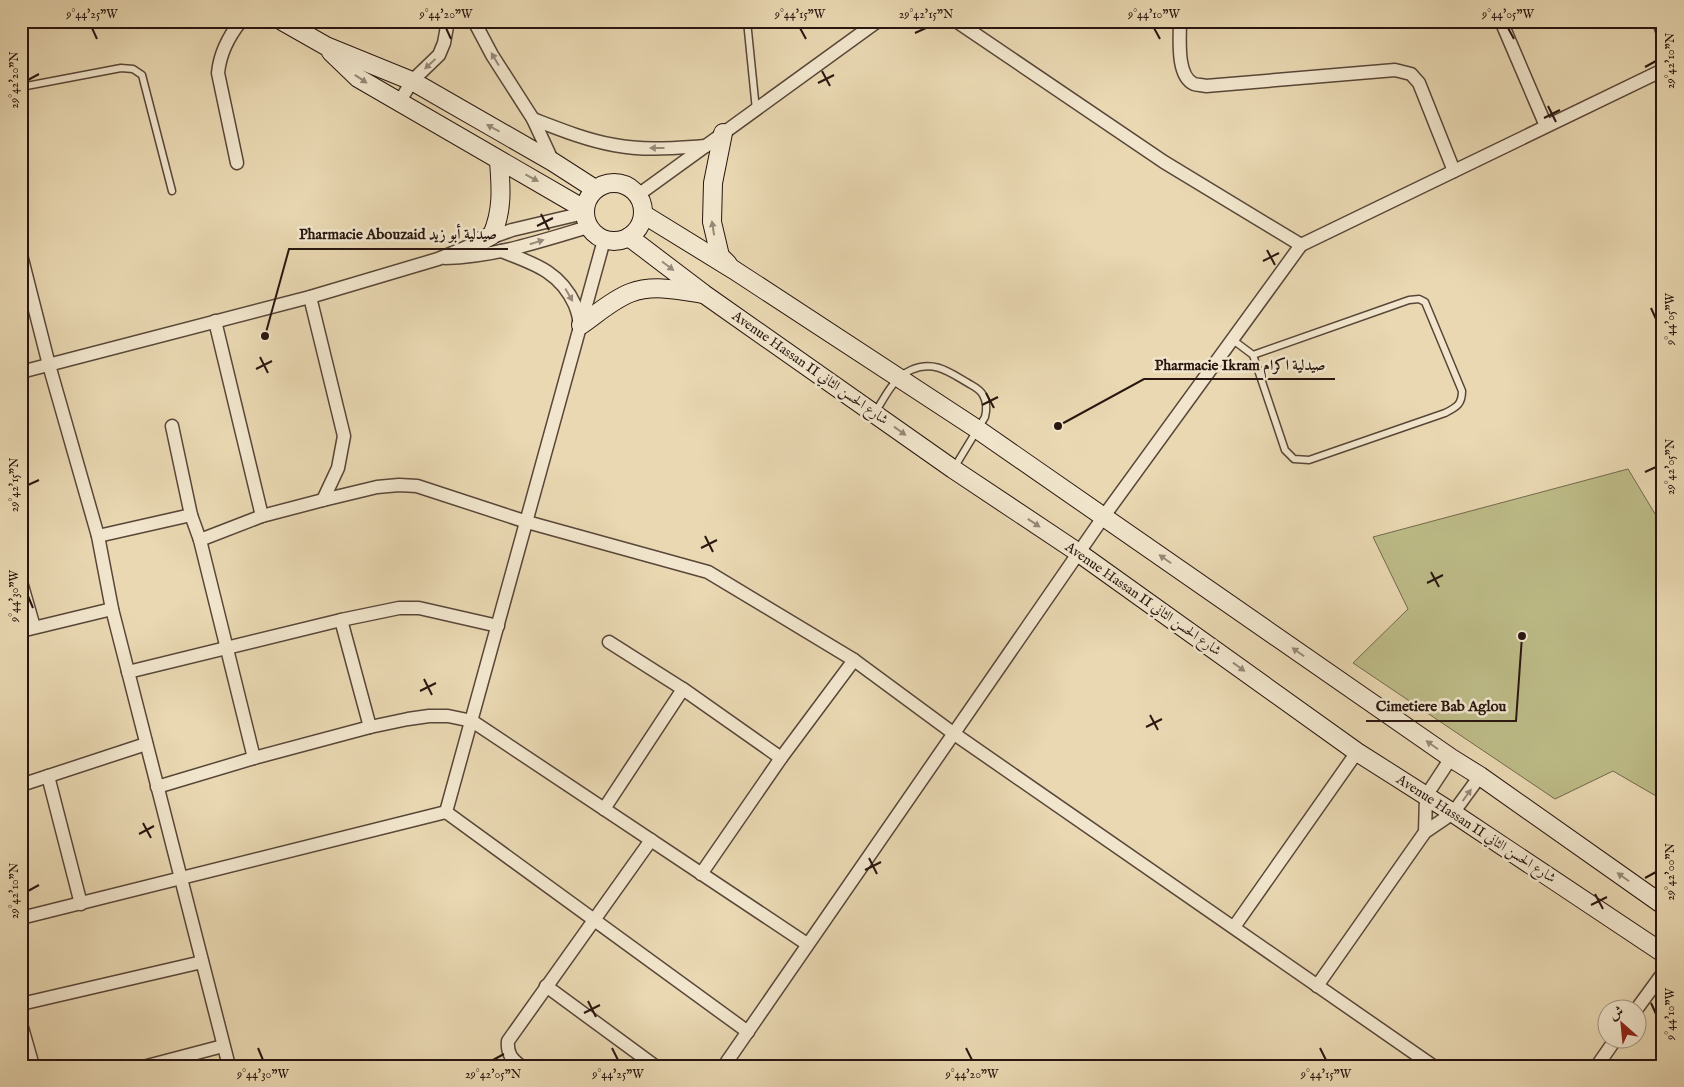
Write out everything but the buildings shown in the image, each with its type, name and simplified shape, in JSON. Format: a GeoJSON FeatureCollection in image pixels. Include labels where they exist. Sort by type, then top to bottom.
{"type":"FeatureCollection","features":[{"type":"Feature","properties":{"kind":"street"},"geometry":{"type":"LineString","coordinates":[[237,163],[218,73],[230,34],[241,21]]}},
{"type":"Feature","properties":{"kind":"street"},"geometry":{"type":"LineString","coordinates":[[282,21],[326,46],[412,81],[553,162],[595,189]]}},
{"type":"Feature","properties":{"kind":"street"},"geometry":{"type":"LineString","coordinates":[[400,102],[412,81],[439,55],[444,43],[448,21]]}},
{"type":"Feature","properties":{"kind":"street"},"geometry":{"type":"LineString","coordinates":[[474,21],[492,55],[533,119],[553,162]]}},
{"type":"Feature","properties":{"kind":"street"},"geometry":{"type":"LineString","coordinates":[[638,195],[878,21]]}},
{"type":"Feature","properties":{"kind":"street"},"geometry":{"type":"LineString","coordinates":[[956,21],[1164,162],[1301,245]]}},
{"type":"Feature","properties":{"kind":"street"},"geometry":{"type":"LineString","coordinates":[[1180,21],[1181,64],[1185,75],[1194,84],[1206,86],[1395,70],[1411,74],[1419,83],[1454,171]]}},
{"type":"Feature","properties":{"kind":"street"},"geometry":{"type":"LineString","coordinates":[[1502,21],[1546,126]]}},
{"type":"Feature","properties":{"kind":"street"},"geometry":{"type":"LineString","coordinates":[[1659,21],[1663,34]]}},
{"type":"Feature","properties":{"kind":"street"},"geometry":{"type":"LineString","coordinates":[[326,46],[358,78],[499,161],[585,216]]}},
{"type":"Feature","properties":{"kind":"street"},"geometry":{"type":"LineString","coordinates":[[724,1066],[1104,516],[1301,245],[1663,70]]}},
{"type":"Feature","properties":{"kind":"street"},"geometry":{"type":"LineString","coordinates":[[533,119],[586,138],[614,145],[641,148],[706,146]]}},
{"type":"Feature","properties":{"kind":"street"},"geometry":{"type":"LineString","coordinates":[[723,133],[713,184],[712,222],[720,256],[734,270]]}},
{"type":"Feature","properties":{"kind":"street"},"geometry":{"type":"LineString","coordinates":[[21,372],[310,297],[438,258],[481,240],[492,235],[498,221],[501,197],[499,161]]}},
{"type":"Feature","properties":{"kind":"street"},"geometry":{"type":"LineString","coordinates":[[610,182],[621,183],[638,195],[643,207],[643,214],[639,227],[629,237],[613,241],[604,240],[592,232],[585,216],[588,198],[595,189],[610,182]]}},
{"type":"Feature","properties":{"kind":"street"},"geometry":{"type":"LineString","coordinates":[[643,214],[734,270],[977,429],[1450,758],[1480,776],[1663,905]]}},
{"type":"Feature","properties":{"kind":"street"},"geometry":{"type":"LineString","coordinates":[[481,240],[532,225],[585,216]]}},
{"type":"Feature","properties":{"kind":"street"},"geometry":{"type":"LineString","coordinates":[[438,258],[459,258],[522,247],[585,216]]}},
{"type":"Feature","properties":{"kind":"street","name":"Avenue Hassan II شارع الحسن الثاني"},"geometry":{"type":"LineString","coordinates":[[629,237],[704,294],[953,469],[1079,553],[1357,752],[1453,813],[1663,953]]}},
{"type":"Feature","properties":{"kind":"street"},"geometry":{"type":"LineString","coordinates":[[446,812],[604,240]]}},
{"type":"Feature","properties":{"kind":"street"},"geometry":{"type":"LineString","coordinates":[[501,251],[535,264],[560,281],[569,293],[580,318],[580,330]]}},
{"type":"Feature","properties":{"kind":"street"},"geometry":{"type":"LineString","coordinates":[[21,255],[49,365],[98,536],[112,609],[229,1066]]}},
{"type":"Feature","properties":{"kind":"street"},"geometry":{"type":"LineString","coordinates":[[580,330],[615,301],[630,293],[667,288],[704,294]]}},
{"type":"Feature","properties":{"kind":"street"},"geometry":{"type":"LineString","coordinates":[[310,297],[344,436],[338,468],[323,500]]}},
{"type":"Feature","properties":{"kind":"street"},"geometry":{"type":"LineString","coordinates":[[215,321],[262,516]]}},
{"type":"Feature","properties":{"kind":"street"},"geometry":{"type":"LineString","coordinates":[[172,426],[191,515],[200,540],[254,758]]}},
{"type":"Feature","properties":{"kind":"street"},"geometry":{"type":"LineString","coordinates":[[200,540],[262,516],[323,500],[377,487],[417,486],[527,522],[708,572],[854,660],[953,733],[1433,1066]]}},
{"type":"Feature","properties":{"kind":"street"},"geometry":{"type":"LineString","coordinates":[[98,536],[191,515]]}},
{"type":"Feature","properties":{"kind":"street"},"geometry":{"type":"LineString","coordinates":[[21,582],[34,627]]}},
{"type":"Feature","properties":{"kind":"street"},"geometry":{"type":"LineString","coordinates":[[128,672],[341,620],[399,608],[419,608],[498,626]]}},
{"type":"Feature","properties":{"kind":"street"},"geometry":{"type":"LineString","coordinates":[[21,630],[112,609]]}},
{"type":"Feature","properties":{"kind":"street"},"geometry":{"type":"LineString","coordinates":[[341,620],[370,727]]}},
{"type":"Feature","properties":{"kind":"street"},"geometry":{"type":"LineString","coordinates":[[609,642],[683,689],[782,758]]}},
{"type":"Feature","properties":{"kind":"street"},"geometry":{"type":"LineString","coordinates":[[701,874],[782,758],[854,660]]}},
{"type":"Feature","properties":{"kind":"street"},"geometry":{"type":"LineString","coordinates":[[604,809],[683,689]]}},
{"type":"Feature","properties":{"kind":"street"},"geometry":{"type":"LineString","coordinates":[[157,787],[254,758],[370,727],[429,716],[448,716],[472,721],[807,944]]}},
{"type":"Feature","properties":{"kind":"street"},"geometry":{"type":"LineString","coordinates":[[21,785],[146,744]]}},
{"type":"Feature","properties":{"kind":"street"},"geometry":{"type":"LineString","coordinates":[[1234,927],[1357,752]]}},
{"type":"Feature","properties":{"kind":"street"},"geometry":{"type":"LineString","coordinates":[[1425,832],[1426,796],[1450,758]]}},
{"type":"Feature","properties":{"kind":"street"},"geometry":{"type":"LineString","coordinates":[[48,776],[81,904]]}},
{"type":"Feature","properties":{"kind":"street"},"geometry":{"type":"LineString","coordinates":[[1317,986],[1425,832],[1453,813],[1480,776]]}},
{"type":"Feature","properties":{"kind":"street"},"geometry":{"type":"LineString","coordinates":[[21,918],[446,812]]}},
{"type":"Feature","properties":{"kind":"street"},"geometry":{"type":"LineString","coordinates":[[446,812],[748,1032]]}},
{"type":"Feature","properties":{"kind":"street"},"geometry":{"type":"LineString","coordinates":[[521,1066],[509,1054],[508,1041],[651,840]]}},
{"type":"Feature","properties":{"kind":"street"},"geometry":{"type":"LineString","coordinates":[[21,1004],[202,962]]}},
{"type":"Feature","properties":{"kind":"street"},"geometry":{"type":"LineString","coordinates":[[1643,1000],[1663,972]]}},
{"type":"Feature","properties":{"kind":"street"},"geometry":{"type":"LineString","coordinates":[[546,986],[655,1066]]}},
{"type":"Feature","properties":{"kind":"street"},"geometry":{"type":"LineString","coordinates":[[21,1024],[33,1066]]}},
{"type":"Feature","properties":{"kind":"street"},"geometry":{"type":"LineString","coordinates":[[147,1066],[223,1046]]}},
{"type":"Feature","properties":{"kind":"street"},"geometry":{"type":"LineString","coordinates":[[1597,1066],[1608,1050]]}},
{"type":"Feature","properties":{"kind":"lane"},"geometry":{"type":"LineString","coordinates":[[747,21],[756,110]]}},
{"type":"Feature","properties":{"kind":"lane"},"geometry":{"type":"LineString","coordinates":[[21,87],[121,68],[133,69],[142,75],[172,191]]}},
{"type":"Feature","properties":{"kind":"lane"},"geometry":{"type":"LineString","coordinates":[[1233,340],[1253,355],[1285,450],[1294,459],[1309,460],[1445,413],[1458,406],[1462,398],[1462,391],[1425,302],[1419,298],[1253,355]]}},
{"type":"Feature","properties":{"kind":"lane"},"geometry":{"type":"LineString","coordinates":[[874,413],[898,377],[922,366],[944,368],[982,392],[987,408],[985,417],[953,469]]}},
{"type":"Feature","properties":{"kind":"shaded area"},"geometry":{"type":"Polygon","coordinates":[[[1628,469],[1663,527],[1663,800],[1613,771],[1555,799],[1353,663],[1408,609],[1373,537],[1628,469]]]}},
{"type":"Feature","properties":{"kind":"place","name":"Pharmacie Abouzaid صيدلية أبو زيد"},"geometry":{"type":"Point","coordinates":[265,336]}},
{"type":"Feature","properties":{"kind":"place","name":"Pharmacie Ikram صيدلية اكرام"},"geometry":{"type":"Point","coordinates":[1058,426]}},
{"type":"Feature","properties":{"kind":"place","name":"Cimetiere Bab Aglou"},"geometry":{"type":"Point","coordinates":[1522,636]}}]}
